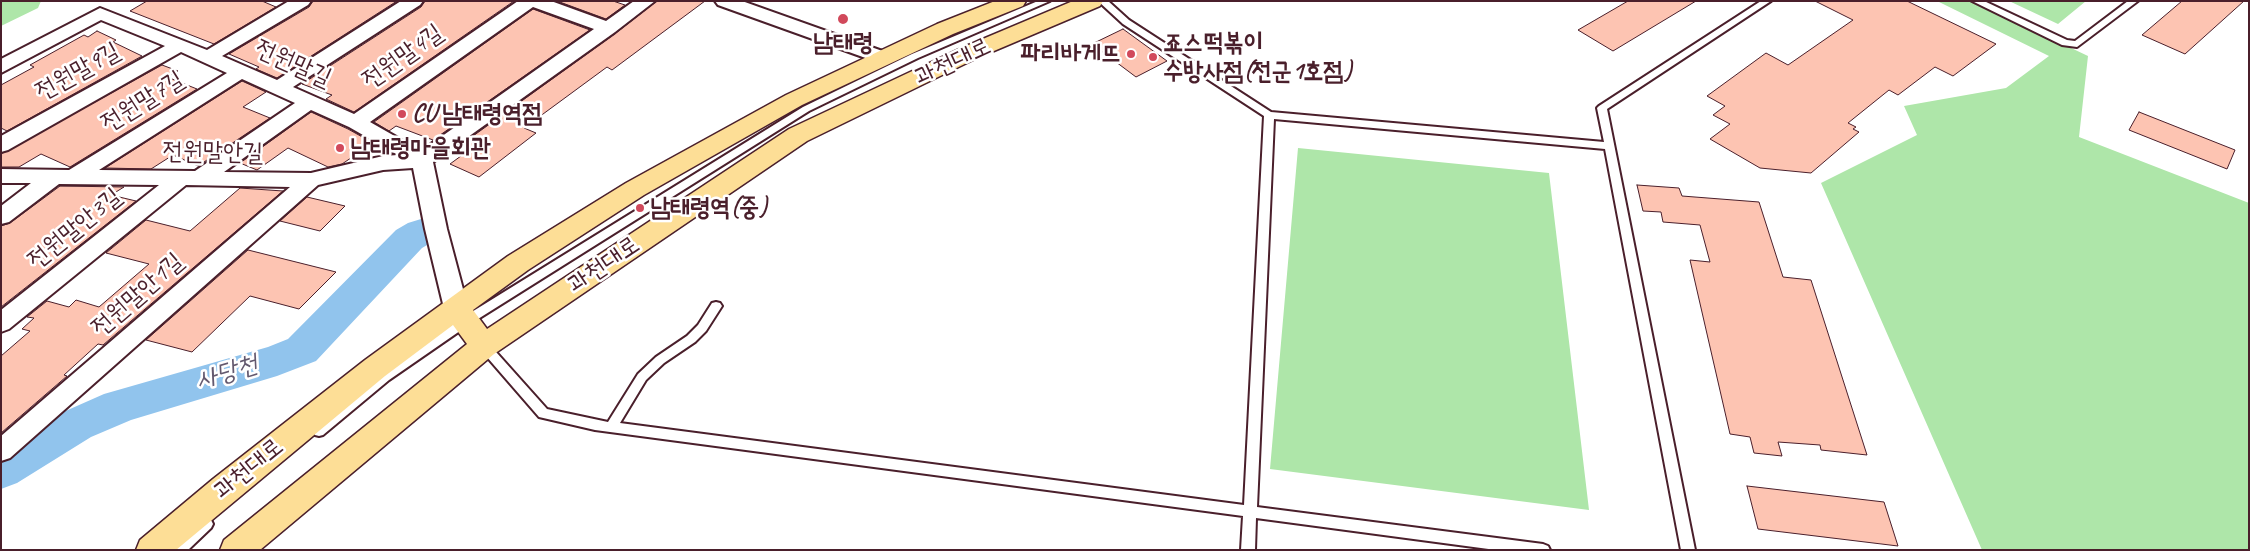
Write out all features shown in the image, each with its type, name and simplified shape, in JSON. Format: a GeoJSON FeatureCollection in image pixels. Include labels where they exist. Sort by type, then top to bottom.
{"type":"FeatureCollection","features":[{"type":"Feature","properties":{"kind":"main road","name":"과천대로"},"geometry":{"type":"LineString","coordinates":[[152,550],[224,489],[374,368],[461,315],[518,263],[635,189],[794,100],[945,28],[1015,1]]}},
{"type":"Feature","properties":{"kind":"main road","name":"과천대로"},"geometry":{"type":"LineString","coordinates":[[236,550],[484,346],[798,135],[967,54],[1092,1]]}},
{"type":"Feature","properties":{"kind":"main road"},"geometry":{"type":"LineString","coordinates":[[461,315],[484,346]]}},
{"type":"Feature","properties":{"kind":"street"},"geometry":{"type":"LineString","coordinates":[[277,89],[414,1]]}},
{"type":"Feature","properties":{"kind":"street"},"geometry":{"type":"LineString","coordinates":[[531,1],[610,28]]}},
{"type":"Feature","properties":{"kind":"street","name":"전원말4길"},"geometry":{"type":"LineString","coordinates":[[356,122],[531,1]]}},
{"type":"Feature","properties":{"kind":"street"},"geometry":{"type":"LineString","coordinates":[[461,315],[436,229],[422,160],[646,1]]}},
{"type":"Feature","properties":{"kind":"street","name":"과천대로"},"geometry":{"type":"LineString","coordinates":[[724,1],[881,57]]}},
{"type":"Feature","properties":{"kind":"street"},"geometry":{"type":"LineString","coordinates":[[208,57],[292,3]]}},
{"type":"Feature","properties":{"kind":"street","name":"전원말길"},"geometry":{"type":"LineString","coordinates":[[1,66],[100,13],[180,44],[277,89],[356,122],[422,160]]}},
{"type":"Feature","properties":{"kind":"street","name":"전원말9길"},"geometry":{"type":"LineString","coordinates":[[1,145],[180,44]]}},
{"type":"Feature","properties":{"kind":"street","name":"전원말7길"},"geometry":{"type":"LineString","coordinates":[[1,217],[64,177],[241,72]]}},
{"type":"Feature","properties":{"kind":"street","name":"전원말안3길"},"geometry":{"type":"LineString","coordinates":[[1,323],[190,179],[309,102]]}},
{"type":"Feature","properties":{"kind":"street","name":"전원말안길"},"geometry":{"type":"LineString","coordinates":[[1,176],[311,180],[383,163],[422,160]]}},
{"type":"Feature","properties":{"kind":"street","name":"전원말안1길"},"geometry":{"type":"LineString","coordinates":[[1,451],[311,180]]}},
{"type":"Feature","properties":{"kind":"lane"},"geometry":{"type":"LineString","coordinates":[[309,439],[461,315],[806,109],[915,56],[1046,1]]}},
{"type":"Feature","properties":{"kind":"lane"},"geometry":{"type":"LineString","coordinates":[[1102,1],[1126,22],[1269,115],[1608,146]]}},
{"type":"Feature","properties":{"kind":"lane"},"geometry":{"type":"LineString","coordinates":[[1688,550],[1602,108],[1767,1]]}},
{"type":"Feature","properties":{"kind":"lane"},"geometry":{"type":"LineString","coordinates":[[1976,1],[2065,43],[2077,44],[2134,1]]}},
{"type":"Feature","properties":{"kind":"lane"},"geometry":{"type":"LineString","coordinates":[[1248,550],[1269,115]]}},
{"type":"Feature","properties":{"kind":"lane"},"geometry":{"type":"LineString","coordinates":[[611,427],[642,377],[660,360],[691,339],[702,328],[716,306]]}},
{"type":"Feature","properties":{"kind":"lane"},"geometry":{"type":"LineString","coordinates":[[484,346],[543,413],[611,427],[1543,550]]}},
{"type":"Feature","properties":{"kind":"lane"},"geometry":{"type":"LineString","coordinates":[[178,550],[218,514]]}},
{"type":"Feature","properties":{"kind":"green space"},"geometry":{"type":"Polygon","coordinates":[[[1,1],[41,1],[38,8],[1,26],[1,1]]]}},
{"type":"Feature","properties":{"kind":"green space"},"geometry":{"type":"Polygon","coordinates":[[[1937,1],[1972,1],[2088,56],[2079,137],[2249,203],[2249,550],[1982,550],[1821,183],[1917,135],[1904,106],[2006,88],[2049,56],[1937,1]]]}},
{"type":"Feature","properties":{"kind":"green space"},"geometry":{"type":"Polygon","coordinates":[[[2009,1],[2086,1],[2058,24],[2009,1]]]}},
{"type":"Feature","properties":{"kind":"green space"},"geometry":{"type":"Polygon","coordinates":[[[1298,148],[1549,173],[1589,510],[1270,469],[1298,148]]]}},
{"type":"Feature","properties":{"kind":"building"},"geometry":{"type":"Polygon","coordinates":[[[147,1],[262,1],[276,7],[214,44],[130,11],[147,1]]]}},
{"type":"Feature","properties":{"kind":"building"},"geometry":{"type":"Polygon","coordinates":[[[313,1],[397,1],[277,78],[256,69],[259,67],[229,54],[309,7],[313,1]]]}},
{"type":"Feature","properties":{"kind":"building"},"geometry":{"type":"Polygon","coordinates":[[[425,1],[514,1],[354,112],[326,99],[332,95],[302,84],[421,7],[425,1]]]}},
{"type":"Feature","properties":{"kind":"building"},"geometry":{"type":"Polygon","coordinates":[[[557,1],[613,1],[625,5],[606,19],[557,1]]]}},
{"type":"Feature","properties":{"kind":"building"},"geometry":{"type":"Polygon","coordinates":[[[657,1],[705,1],[612,70],[607,67],[524,128],[536,133],[479,177],[450,164],[465,153],[455,149],[616,33],[657,1]]]}},
{"type":"Feature","properties":{"kind":"building"},"geometry":{"type":"Polygon","coordinates":[[[1628,1],[1696,1],[1613,51],[1578,30],[1628,1]]]}},
{"type":"Feature","properties":{"kind":"building"},"geometry":{"type":"Polygon","coordinates":[[[1815,1],[1907,1],[1996,44],[1953,76],[1935,67],[1898,95],[1889,90],[1848,123],[1856,127],[1853,129],[1859,132],[1811,173],[1760,168],[1710,139],[1730,124],[1713,115],[1725,106],[1707,96],[1766,53],[1788,65],[1853,20],[1815,1]]]}},
{"type":"Feature","properties":{"kind":"building"},"geometry":{"type":"Polygon","coordinates":[[[2182,1],[2244,1],[2185,54],[2142,35],[2182,1]]]}},
{"type":"Feature","properties":{"kind":"building"},"geometry":{"type":"Polygon","coordinates":[[[533,9],[590,30],[433,140],[396,126],[389,131],[374,122],[533,9]]]}},
{"type":"Feature","properties":{"kind":"building"},"geometry":{"type":"Polygon","coordinates":[[[1123,29],[1167,61],[1136,77],[1092,44],[1123,29]]]}},
{"type":"Feature","properties":{"kind":"building"},"geometry":{"type":"Polygon","coordinates":[[[97,31],[116,40],[113,42],[142,56],[7,131],[1,128],[1,85],[34,67],[30,65],[84,35],[88,37],[97,31]]]}},
{"type":"Feature","properties":{"kind":"building"},"geometry":{"type":"Polygon","coordinates":[[[162,65],[178,71],[167,77],[197,89],[70,167],[41,154],[19,167],[1,167],[1,154],[162,65]]]}},
{"type":"Feature","properties":{"kind":"building"},"geometry":{"type":"Polygon","coordinates":[[[242,81],[266,92],[243,107],[270,118],[198,166],[173,155],[151,169],[105,168],[242,81]]]}},
{"type":"Feature","properties":{"kind":"building"},"geometry":{"type":"Polygon","coordinates":[[[311,112],[373,143],[342,164],[328,167],[288,148],[257,170],[240,163],[311,112]]]}},
{"type":"Feature","properties":{"kind":"building"},"geometry":{"type":"Polygon","coordinates":[[[2139,112],[2235,150],[2227,169],[2129,130],[2139,112]]]}},
{"type":"Feature","properties":{"kind":"building"},"geometry":{"type":"Polygon","coordinates":[[[1637,185],[1679,188],[1682,196],[1759,202],[1783,277],[1811,280],[1867,455],[1821,450],[1820,445],[1778,442],[1782,456],[1754,453],[1750,437],[1730,434],[1690,260],[1710,262],[1700,225],[1663,222],[1661,212],[1643,211],[1637,185]]]}},
{"type":"Feature","properties":{"kind":"building"},"geometry":{"type":"Polygon","coordinates":[[[60,186],[124,187],[111,195],[136,201],[1,307],[1,226],[10,223],[60,186]]]}},
{"type":"Feature","properties":{"kind":"building"},"geometry":{"type":"Polygon","coordinates":[[[240,188],[283,191],[103,345],[98,344],[64,375],[67,376],[1,433],[1,356],[30,331],[22,329],[34,318],[27,317],[47,301],[69,307],[76,300],[99,307],[149,264],[106,253],[146,220],[190,231],[240,188]]]}},
{"type":"Feature","properties":{"kind":"building"},"geometry":{"type":"Polygon","coordinates":[[[307,197],[345,206],[320,231],[280,221],[307,197]]]}},
{"type":"Feature","properties":{"kind":"building"},"geometry":{"type":"Polygon","coordinates":[[[248,250],[336,272],[299,309],[250,296],[192,352],[146,340],[248,250]]]}},
{"type":"Feature","properties":{"kind":"building"},"geometry":{"type":"Polygon","coordinates":[[[1747,486],[1884,502],[1898,546],[1758,529],[1747,486]]]}},
{"type":"Feature","properties":{"kind":"waterway","name":"사당천"},"geometry":{"type":"LineString","coordinates":[[1,470],[76,425],[119,406],[277,360],[302,350],[409,239],[421,232]]}},
{"type":"Feature","properties":{"kind":"place","name":"남태령"},"geometry":{"type":"Point","coordinates":[843,19]}},
{"type":"Feature","properties":{"kind":"place","name":"파리바게뜨"},"geometry":{"type":"Point","coordinates":[1131,54]}},
{"type":"Feature","properties":{"kind":"place","name":"죠스떡볶이 수방사점(전군1호점)"},"geometry":{"type":"Point","coordinates":[1153,57]}},
{"type":"Feature","properties":{"kind":"place","name":"CU 남태령역점"},"geometry":{"type":"Point","coordinates":[402,114]}},
{"type":"Feature","properties":{"kind":"place","name":"남태령마을회관"},"geometry":{"type":"Point","coordinates":[340,148]}},
{"type":"Feature","properties":{"kind":"place","name":"남태령역(중)"},"geometry":{"type":"Point","coordinates":[640,208]}}]}
